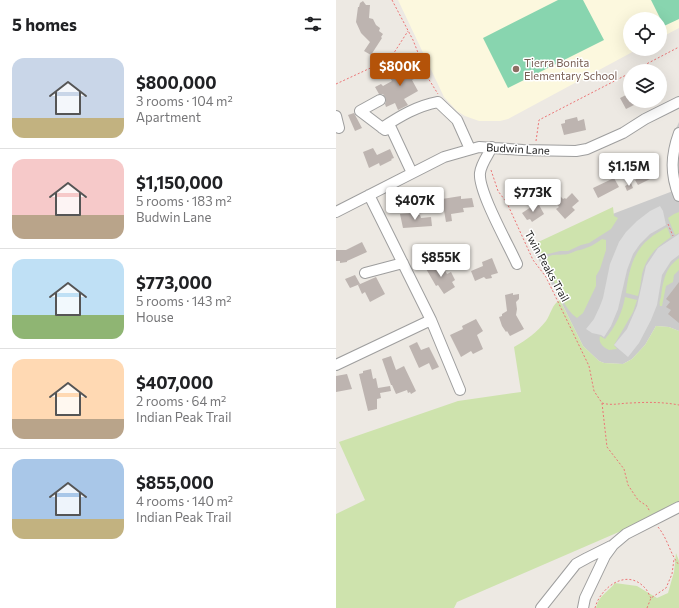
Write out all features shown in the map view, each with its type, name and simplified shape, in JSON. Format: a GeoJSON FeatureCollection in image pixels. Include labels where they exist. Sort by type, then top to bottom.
{"type":"FeatureCollection","features":[{"type":"Feature","properties":{"kind":"street"},"geometry":{"type":"LineString","coordinates":[[380,100],[360,111],[385,130],[390,128],[412,173]]}},
{"type":"Feature","properties":{"kind":"street"},"geometry":{"type":"LineString","coordinates":[[382,128],[401,115],[423,104],[438,102],[457,120],[470,149]]}},
{"type":"Feature","properties":{"kind":"street","name":"Budwin Lane"},"geometry":{"type":"LineString","coordinates":[[336,212],[444,157],[479,147],[569,151],[587,149],[623,133],[644,120],[679,102]]}},
{"type":"Feature","properties":{"kind":"street"},"geometry":{"type":"LineString","coordinates":[[336,116],[339,128]]}},
{"type":"Feature","properties":{"kind":"street"},"geometry":{"type":"LineString","coordinates":[[679,132],[673,152],[672,163],[673,179],[679,196]]}},
{"type":"Feature","properties":{"kind":"street"},"geometry":{"type":"LineString","coordinates":[[492,147],[481,171],[483,187],[493,215],[517,264]]}},
{"type":"Feature","properties":{"kind":"street"},"geometry":{"type":"LineString","coordinates":[[369,195],[431,320],[460,390]]}},
{"type":"Feature","properties":{"kind":"street"},"geometry":{"type":"LineString","coordinates":[[365,273],[403,263]]}},
{"type":"Feature","properties":{"kind":"street"},"geometry":{"type":"LineString","coordinates":[[337,365],[431,320]]}},
{"type":"Feature","properties":{"kind":"street"},"geometry":{"type":"LineString","coordinates":[[542,608],[576,564],[613,545],[626,534],[679,507]]}},
{"type":"Feature","properties":{"kind":"street"},"geometry":{"type":"LineString","coordinates":[[583,608],[585,598],[605,556],[613,545]]}},
{"type":"Feature","properties":{"kind":"path"},"geometry":{"type":"LineString","coordinates":[[392,0],[408,31],[428,78],[438,94]]}},
{"type":"Feature","properties":{"kind":"path"},"geometry":{"type":"LineString","coordinates":[[336,84],[390,59],[408,31]]}},
{"type":"Feature","properties":{"kind":"path"},"geometry":{"type":"LineString","coordinates":[[646,64],[679,47]]}},
{"type":"Feature","properties":{"kind":"path"},"geometry":{"type":"LineString","coordinates":[[536,144],[539,120],[623,77]]}},
{"type":"Feature","properties":{"kind":"path","name":"Twin Peaks Trail"},"geometry":{"type":"LineString","coordinates":[[486,160],[498,191],[507,203],[536,265],[548,281],[589,366],[594,391],[602,403],[607,447],[624,469],[628,485],[638,500],[647,506],[654,521],[670,546],[674,559],[679,565]]}},
{"type":"Feature","properties":{"kind":"path"},"geometry":{"type":"LineString","coordinates":[[668,224],[673,236]]}},
{"type":"Feature","properties":{"kind":"path"},"geometry":{"type":"LineString","coordinates":[[602,403],[615,405],[653,402],[679,405]]}},
{"type":"Feature","properties":{"kind":"path"},"geometry":{"type":"LineString","coordinates":[[646,608],[650,598],[666,588],[672,574],[674,559]]}},
{"type":"Feature","properties":{"kind":"path"},"geometry":{"type":"LineString","coordinates":[[595,608],[606,588],[619,580],[633,581],[644,587],[650,598]]}},
{"type":"Feature","properties":{"kind":"shaded area","name":"Tierra Bonita Elementary School"},"geometry":{"type":"Polygon","coordinates":[[[398,0],[679,0],[679,28],[667,34],[667,12],[623,12],[623,56],[625,56],[508,119],[500,121],[479,121],[465,116],[457,111],[444,97],[398,0]]]}},
{"type":"Feature","properties":{"kind":"shaded area"},"geometry":{"type":"Polygon","coordinates":[[[679,122],[679,331],[669,327],[656,326],[645,345],[632,359],[623,364],[604,363],[599,361],[583,346],[531,245],[673,191],[668,162],[670,142],[679,122]]]}},
{"type":"Feature","properties":{"kind":"shaded area"},"geometry":{"type":"Polygon","coordinates":[[[660,206],[663,211],[666,225],[650,234],[633,254],[627,270],[618,309],[611,326],[604,337],[592,333],[586,329],[594,319],[600,306],[610,264],[619,242],[637,221],[650,211],[660,206]]]}},
{"type":"Feature","properties":{"kind":"shaded area"},"geometry":{"type":"Polygon","coordinates":[[[679,234],[679,255],[671,261],[662,275],[657,305],[651,320],[639,343],[628,357],[614,345],[627,329],[637,306],[646,266],[658,248],[679,234]]]}},
{"type":"Feature","properties":{"kind":"green space"},"geometry":{"type":"Polygon","coordinates":[[[558,0],[583,0],[604,40],[508,88],[483,38],[558,0]]]}},
{"type":"Feature","properties":{"kind":"green space"},"geometry":{"type":"Polygon","coordinates":[[[651,0],[679,0],[679,19],[667,25],[667,12],[657,12],[651,0]]]}},
{"type":"Feature","properties":{"kind":"green space"},"geometry":{"type":"Polygon","coordinates":[[[613,207],[614,216],[618,218],[611,229],[589,243],[568,251],[560,251],[544,255],[539,253],[534,244],[613,207]]]}},
{"type":"Feature","properties":{"kind":"green space"},"geometry":{"type":"Polygon","coordinates":[[[679,212],[679,233],[675,235],[668,218],[679,212]]]}},
{"type":"Feature","properties":{"kind":"green space"},"geometry":{"type":"Polygon","coordinates":[[[667,227],[671,237],[653,252],[646,262],[638,296],[626,293],[628,278],[635,256],[651,237],[667,227]]]}},
{"type":"Feature","properties":{"kind":"green space"},"geometry":{"type":"Polygon","coordinates":[[[602,239],[606,240],[606,250],[600,269],[596,276],[596,286],[583,313],[577,318],[565,305],[551,275],[542,261],[552,255],[568,254],[587,248],[602,239]]]}},
{"type":"Feature","properties":{"kind":"green space"},"geometry":{"type":"Polygon","coordinates":[[[679,258],[679,270],[674,275],[673,282],[666,286],[662,306],[660,306],[666,275],[674,262],[679,258]]]}},
{"type":"Feature","properties":{"kind":"green space"},"geometry":{"type":"Polygon","coordinates":[[[625,297],[637,300],[633,312],[614,345],[617,349],[609,350],[605,348],[600,341],[600,336],[605,339],[612,330],[620,314],[625,297]]]}},
{"type":"Feature","properties":{"kind":"green space"},"geometry":{"type":"Polygon","coordinates":[[[560,300],[583,346],[599,361],[604,363],[623,364],[632,359],[645,345],[656,326],[669,327],[679,331],[679,502],[635,525],[457,602],[454,608],[336,608],[336,514],[365,500],[339,442],[458,401],[521,392],[514,347],[539,329],[546,321],[555,304],[560,300]]]}},
{"type":"Feature","properties":{"kind":"green space"},"geometry":{"type":"Polygon","coordinates":[[[676,553],[679,561],[679,608],[596,608],[601,597],[615,583],[637,586],[657,598],[668,593],[674,572],[676,553]]]}},
{"type":"Feature","properties":{"kind":"building"},"geometry":{"type":"Polygon","coordinates":[[[363,1],[366,5],[370,5],[369,18],[373,19],[376,25],[380,28],[379,31],[383,34],[371,55],[364,51],[370,42],[361,33],[356,22],[358,7],[363,1]]]}},
{"type":"Feature","properties":{"kind":"building"},"geometry":{"type":"Polygon","coordinates":[[[413,63],[420,76],[412,80],[418,91],[404,99],[408,105],[398,110],[395,103],[386,107],[385,97],[383,94],[379,94],[375,87],[381,84],[383,86],[392,81],[389,76],[413,63]]]}},
{"type":"Feature","properties":{"kind":"building"},"geometry":{"type":"Polygon","coordinates":[[[623,96],[623,104],[620,98],[623,96]]]}},
{"type":"Feature","properties":{"kind":"building"},"geometry":{"type":"Polygon","coordinates":[[[354,113],[362,128],[355,131],[348,115],[354,113]]]}},
{"type":"Feature","properties":{"kind":"building"},"geometry":{"type":"Polygon","coordinates":[[[577,117],[578,121],[584,119],[586,130],[564,135],[561,124],[565,123],[565,120],[577,117]]]}},
{"type":"Feature","properties":{"kind":"building"},"geometry":{"type":"Polygon","coordinates":[[[373,148],[377,155],[390,149],[394,158],[380,166],[379,163],[369,168],[363,152],[373,148]]]}},
{"type":"Feature","properties":{"kind":"building"},"geometry":{"type":"Polygon","coordinates":[[[648,166],[654,177],[638,185],[635,180],[638,178],[636,174],[648,166]]]}},
{"type":"Feature","properties":{"kind":"building"},"geometry":{"type":"Polygon","coordinates":[[[614,178],[619,187],[598,198],[593,188],[614,178]]]}},
{"type":"Feature","properties":{"kind":"building"},"geometry":{"type":"Polygon","coordinates":[[[631,183],[633,188],[627,191],[625,186],[631,183]]]}},
{"type":"Feature","properties":{"kind":"building"},"geometry":{"type":"Polygon","coordinates":[[[572,193],[579,201],[572,207],[575,210],[565,219],[556,209],[559,207],[553,200],[559,195],[563,199],[566,199],[572,193]]]}},
{"type":"Feature","properties":{"kind":"building"},"geometry":{"type":"Polygon","coordinates":[[[461,196],[461,199],[472,198],[474,207],[463,208],[464,212],[451,214],[452,221],[446,222],[442,199],[461,196]]]}},
{"type":"Feature","properties":{"kind":"building"},"geometry":{"type":"Polygon","coordinates":[[[539,205],[544,214],[532,222],[530,219],[527,220],[522,213],[531,207],[534,208],[539,205]]]}},
{"type":"Feature","properties":{"kind":"building"},"geometry":{"type":"Polygon","coordinates":[[[413,213],[413,215],[420,215],[421,218],[431,217],[432,226],[403,228],[400,214],[413,213]]]}},
{"type":"Feature","properties":{"kind":"building"},"geometry":{"type":"Polygon","coordinates":[[[362,242],[367,252],[347,262],[340,263],[340,261],[336,261],[336,250],[346,250],[362,242]]]}},
{"type":"Feature","properties":{"kind":"building"},"geometry":{"type":"Polygon","coordinates":[[[492,258],[498,273],[491,275],[492,278],[486,279],[484,277],[475,281],[471,271],[483,266],[482,262],[492,258]]]}},
{"type":"Feature","properties":{"kind":"building"},"geometry":{"type":"Polygon","coordinates":[[[432,263],[435,269],[437,268],[438,270],[443,267],[447,274],[451,272],[455,280],[452,282],[455,287],[444,294],[438,285],[436,286],[425,267],[432,263]]]}},
{"type":"Feature","properties":{"kind":"building"},"geometry":{"type":"Polygon","coordinates":[[[355,275],[360,284],[350,288],[345,279],[355,275]]]}},
{"type":"Feature","properties":{"kind":"building"},"geometry":{"type":"Polygon","coordinates":[[[376,277],[385,294],[370,302],[365,292],[362,294],[358,285],[376,277]]]}},
{"type":"Feature","properties":{"kind":"building"},"geometry":{"type":"Polygon","coordinates":[[[679,282],[679,323],[668,314],[671,310],[666,307],[670,302],[666,299],[679,282]]]}},
{"type":"Feature","properties":{"kind":"building"},"geometry":{"type":"Polygon","coordinates":[[[513,293],[513,295],[519,294],[519,299],[516,302],[516,315],[524,329],[510,336],[502,326],[499,317],[507,311],[505,295],[513,293]]]}},
{"type":"Feature","properties":{"kind":"building"},"geometry":{"type":"Polygon","coordinates":[[[476,319],[483,331],[477,335],[483,349],[473,354],[471,351],[461,357],[450,335],[463,329],[462,326],[476,319]]]}},
{"type":"Feature","properties":{"kind":"building"},"geometry":{"type":"Polygon","coordinates":[[[417,342],[421,350],[429,347],[439,367],[432,370],[429,363],[419,368],[409,346],[417,342]]]}},
{"type":"Feature","properties":{"kind":"building"},"geometry":{"type":"Polygon","coordinates":[[[391,356],[396,370],[404,366],[416,391],[411,394],[410,392],[408,393],[407,390],[396,394],[391,385],[382,359],[391,356]]]}},
{"type":"Feature","properties":{"kind":"building"},"geometry":{"type":"Polygon","coordinates":[[[371,369],[373,379],[376,378],[378,388],[390,386],[391,391],[380,393],[381,398],[377,399],[377,409],[368,411],[359,374],[363,373],[363,371],[371,369]]]}},
{"type":"Feature","properties":{"kind":"building"},"geometry":{"type":"Polygon","coordinates":[[[347,374],[352,389],[336,392],[336,376],[347,374]]]}},
{"type":"Feature","properties":{"kind":"place","name":"Tierra Bonita Elementary School"},"geometry":{"type":"Point","coordinates":[516,69]}}]}
